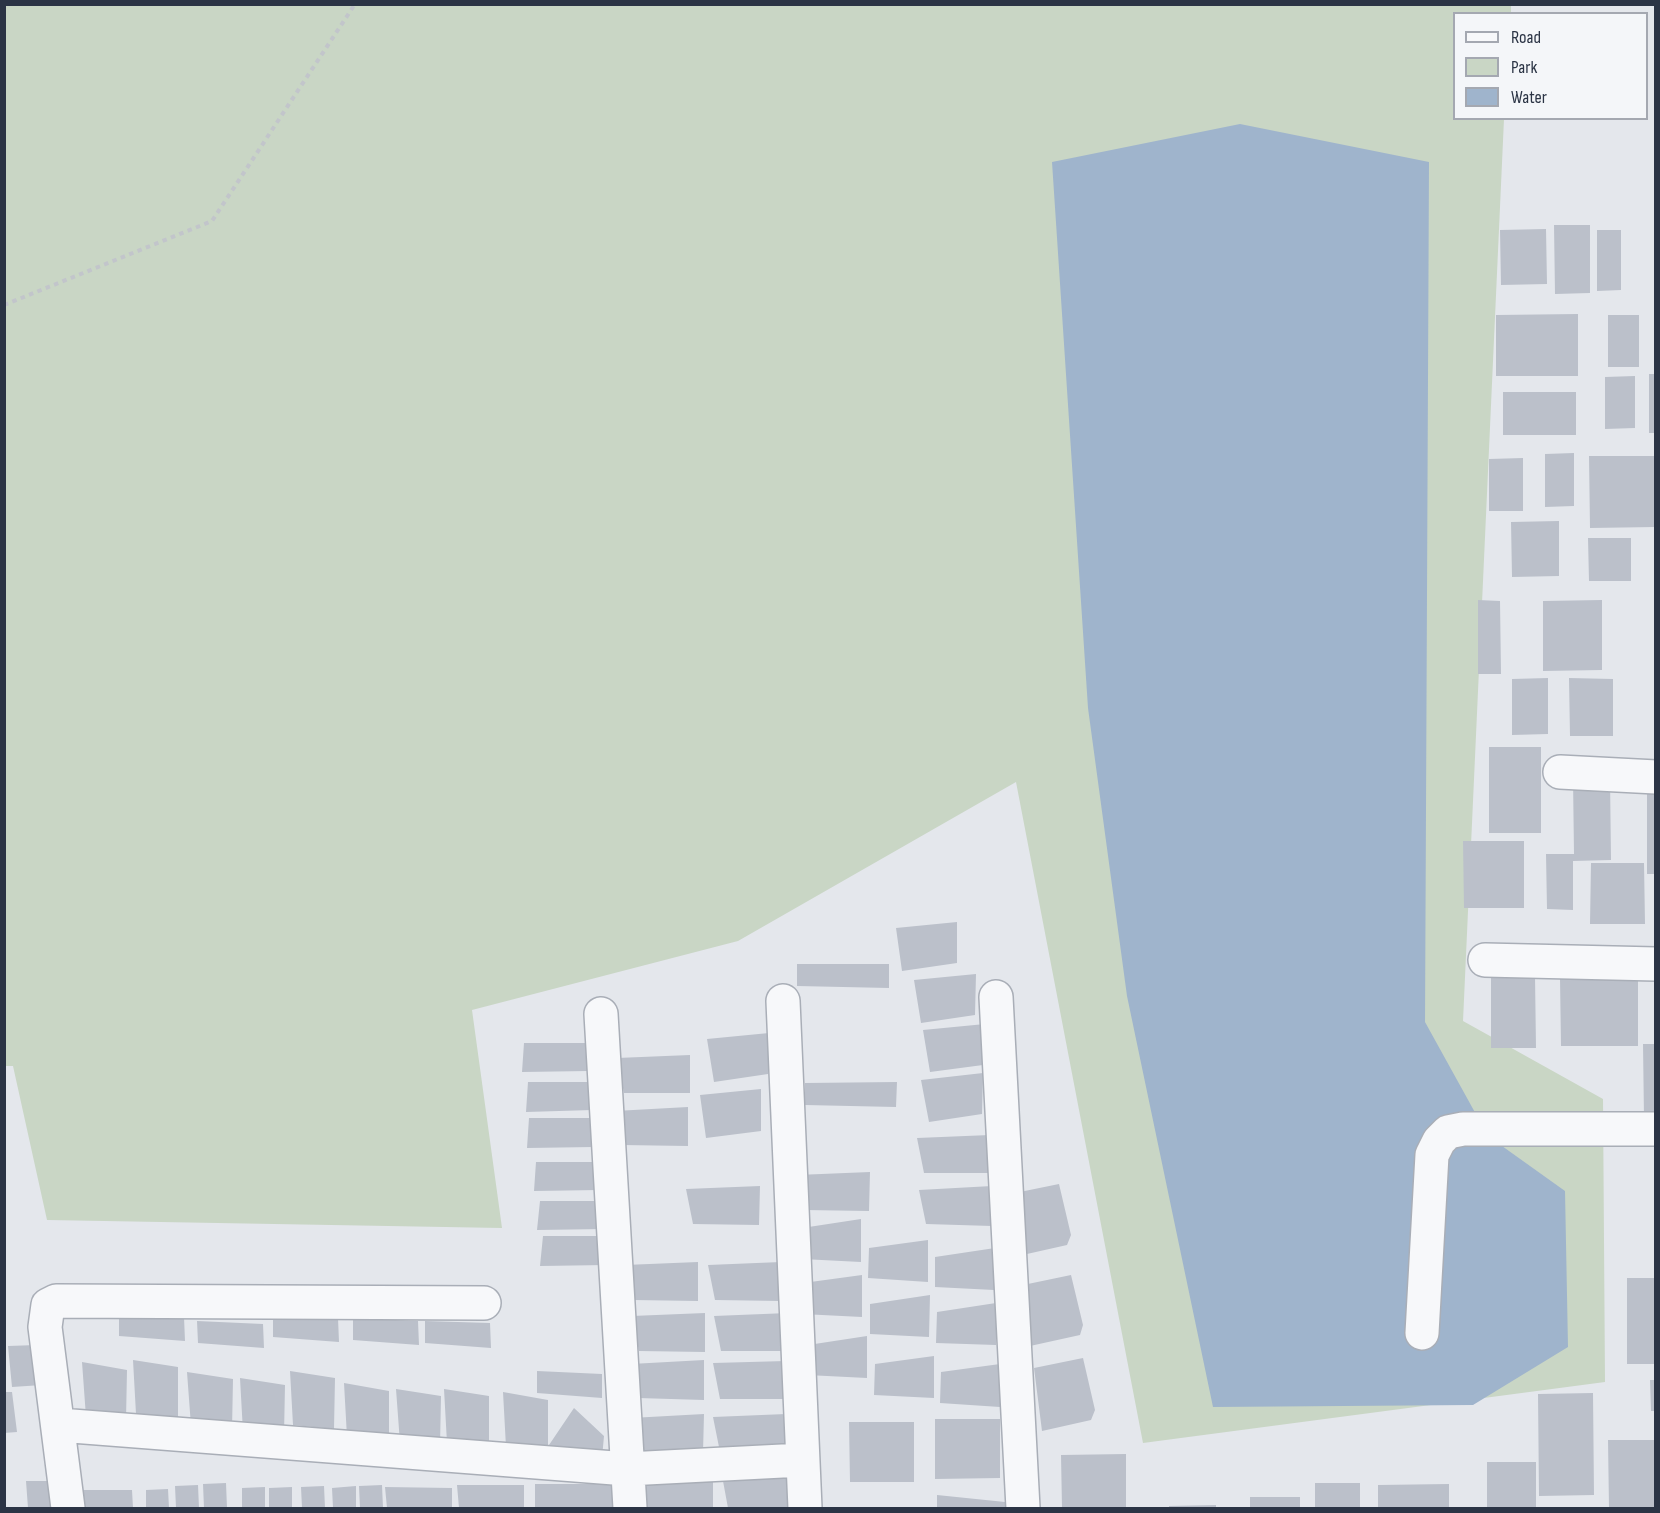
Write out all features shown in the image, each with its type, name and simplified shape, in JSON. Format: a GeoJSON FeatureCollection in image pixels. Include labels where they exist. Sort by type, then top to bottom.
{"type":"FeatureCollection","features":[{"type":"Feature","properties":{"kind":"street"},"geometry":{"type":"LineString","coordinates":[[1560,772],[1656,777]]}},
{"type":"Feature","properties":{"kind":"street"},"geometry":{"type":"LineString","coordinates":[[1485,960],[1656,964]]}},
{"type":"Feature","properties":{"kind":"street"},"geometry":{"type":"LineString","coordinates":[[996,997],[1023,1509]]}},
{"type":"Feature","properties":{"kind":"street"},"geometry":{"type":"LineString","coordinates":[[783,1001],[805,1509]]}},
{"type":"Feature","properties":{"kind":"street"},"geometry":{"type":"LineString","coordinates":[[601,1014],[630,1509]]}},
{"type":"Feature","properties":{"kind":"street"},"geometry":{"type":"LineString","coordinates":[[1422,1333],[1432,1155],[1439,1141],[1448,1132],[1463,1129],[1656,1129]]}},
{"type":"Feature","properties":{"kind":"street"},"geometry":{"type":"LineString","coordinates":[[68,1509],[45,1327],[48,1305],[56,1301],[484,1303]]}},
{"type":"Feature","properties":{"kind":"street"},"geometry":{"type":"LineString","coordinates":[[59,1425],[627,1468],[802,1460]]}},
{"type":"Feature","properties":{"kind":"path"},"geometry":{"type":"LineString","coordinates":[[4,305],[212,221],[355,4]]}},
{"type":"Feature","properties":{"kind":"green space"},"geometry":{"type":"Polygon","coordinates":[[[4,5],[1511,5],[1511,12],[1453,12],[1453,120],[1504,120],[1463,1021],[1603,1099],[1605,1382],[1143,1443],[1016,782],[738,941],[472,1010],[502,1228],[47,1220],[13,1066],[4,1066],[4,5]]]}},
{"type":"Feature","properties":{"kind":"water"},"geometry":{"type":"Polygon","coordinates":[[[1240,124],[1429,162],[1425,1022],[1488,1136],[1565,1191],[1568,1347],[1473,1405],[1213,1407],[1127,996],[1088,708],[1052,162],[1240,124]]]}},
{"type":"Feature","properties":{"kind":"building"},"geometry":{"type":"Polygon","coordinates":[[[1554,225],[1590,225],[1590,293],[1555,294],[1554,225]]]}},
{"type":"Feature","properties":{"kind":"building"},"geometry":{"type":"Polygon","coordinates":[[[1546,229],[1547,284],[1501,285],[1500,230],[1546,229]]]}},
{"type":"Feature","properties":{"kind":"building"},"geometry":{"type":"Polygon","coordinates":[[[1597,230],[1621,230],[1621,290],[1597,291],[1597,230]]]}},
{"type":"Feature","properties":{"kind":"building"},"geometry":{"type":"Polygon","coordinates":[[[1578,314],[1578,376],[1496,376],[1496,315],[1578,314]]]}},
{"type":"Feature","properties":{"kind":"building"},"geometry":{"type":"Polygon","coordinates":[[[1608,315],[1639,315],[1639,367],[1608,367],[1608,315]]]}},
{"type":"Feature","properties":{"kind":"building"},"geometry":{"type":"Polygon","coordinates":[[[1649,374],[1656,374],[1656,433],[1649,433],[1649,374]]]}},
{"type":"Feature","properties":{"kind":"building"},"geometry":{"type":"Polygon","coordinates":[[[1635,376],[1635,428],[1605,429],[1605,377],[1635,376]]]}},
{"type":"Feature","properties":{"kind":"building"},"geometry":{"type":"Polygon","coordinates":[[[1503,392],[1576,392],[1576,435],[1503,435],[1503,392]]]}},
{"type":"Feature","properties":{"kind":"building"},"geometry":{"type":"Polygon","coordinates":[[[1574,453],[1574,506],[1545,507],[1545,454],[1574,453]]]}},
{"type":"Feature","properties":{"kind":"building"},"geometry":{"type":"Polygon","coordinates":[[[1589,456],[1654,456],[1655,527],[1590,528],[1589,456]]]}},
{"type":"Feature","properties":{"kind":"building"},"geometry":{"type":"Polygon","coordinates":[[[1523,458],[1523,511],[1489,511],[1489,459],[1523,458]]]}},
{"type":"Feature","properties":{"kind":"building"},"geometry":{"type":"Polygon","coordinates":[[[1559,521],[1559,576],[1512,577],[1511,522],[1559,521]]]}},
{"type":"Feature","properties":{"kind":"building"},"geometry":{"type":"Polygon","coordinates":[[[1588,538],[1631,538],[1631,581],[1589,581],[1588,538]]]}},
{"type":"Feature","properties":{"kind":"building"},"geometry":{"type":"Polygon","coordinates":[[[1478,600],[1500,601],[1501,674],[1478,674],[1478,600]]]}},
{"type":"Feature","properties":{"kind":"building"},"geometry":{"type":"Polygon","coordinates":[[[1602,600],[1602,670],[1543,671],[1543,601],[1602,600]]]}},
{"type":"Feature","properties":{"kind":"building"},"geometry":{"type":"Polygon","coordinates":[[[1548,678],[1548,734],[1512,735],[1512,679],[1548,678]]]}},
{"type":"Feature","properties":{"kind":"building"},"geometry":{"type":"Polygon","coordinates":[[[1569,678],[1613,679],[1613,736],[1570,736],[1569,678]]]}},
{"type":"Feature","properties":{"kind":"building"},"geometry":{"type":"Polygon","coordinates":[[[1489,747],[1541,747],[1541,833],[1489,833],[1489,747]]]}},
{"type":"Feature","properties":{"kind":"building"},"geometry":{"type":"Polygon","coordinates":[[[1573,778],[1610,778],[1611,860],[1573,861],[1573,910],[1547,909],[1546,854],[1574,854],[1573,778]]]}},
{"type":"Feature","properties":{"kind":"building"},"geometry":{"type":"Polygon","coordinates":[[[1647,782],[1656,783],[1656,874],[1647,874],[1647,782]]]}},
{"type":"Feature","properties":{"kind":"building"},"geometry":{"type":"Polygon","coordinates":[[[1463,841],[1524,841],[1524,908],[1464,908],[1463,841]]]}},
{"type":"Feature","properties":{"kind":"building"},"geometry":{"type":"Polygon","coordinates":[[[1591,863],[1644,863],[1645,924],[1590,924],[1591,863]]]}},
{"type":"Feature","properties":{"kind":"building"},"geometry":{"type":"Polygon","coordinates":[[[957,922],[957,963],[902,971],[896,928],[957,922]]]}},
{"type":"Feature","properties":{"kind":"building"},"geometry":{"type":"Polygon","coordinates":[[[797,964],[889,964],[889,988],[797,986],[797,964]]]}},
{"type":"Feature","properties":{"kind":"building"},"geometry":{"type":"Polygon","coordinates":[[[976,974],[975,1015],[921,1023],[914,980],[976,974]]]}},
{"type":"Feature","properties":{"kind":"building"},"geometry":{"type":"Polygon","coordinates":[[[1491,976],[1535,976],[1536,1048],[1491,1048],[1491,976]]]}},
{"type":"Feature","properties":{"kind":"building"},"geometry":{"type":"Polygon","coordinates":[[[1560,978],[1638,978],[1638,1046],[1561,1046],[1560,978]]]}},
{"type":"Feature","properties":{"kind":"building"},"geometry":{"type":"Polygon","coordinates":[[[985,1024],[983,1065],[930,1072],[923,1030],[985,1024]]]}},
{"type":"Feature","properties":{"kind":"building"},"geometry":{"type":"Polygon","coordinates":[[[769,1033],[768,1074],[714,1082],[707,1039],[769,1033]]]}},
{"type":"Feature","properties":{"kind":"building"},"geometry":{"type":"Polygon","coordinates":[[[524,1043],[587,1043],[588,1071],[522,1072],[524,1043]]]}},
{"type":"Feature","properties":{"kind":"building"},"geometry":{"type":"Polygon","coordinates":[[[1643,1044],[1656,1044],[1656,1118],[1644,1118],[1643,1044]]]}},
{"type":"Feature","properties":{"kind":"building"},"geometry":{"type":"Polygon","coordinates":[[[690,1055],[690,1093],[624,1093],[617,1058],[690,1055]]]}},
{"type":"Feature","properties":{"kind":"building"},"geometry":{"type":"Polygon","coordinates":[[[983,1073],[982,1114],[929,1122],[921,1080],[983,1073]]]}},
{"type":"Feature","properties":{"kind":"building"},"geometry":{"type":"Polygon","coordinates":[[[528,1082],[591,1082],[592,1110],[526,1112],[528,1082]]]}},
{"type":"Feature","properties":{"kind":"building"},"geometry":{"type":"Polygon","coordinates":[[[897,1082],[896,1107],[805,1105],[805,1083],[897,1082]]]}},
{"type":"Feature","properties":{"kind":"building"},"geometry":{"type":"Polygon","coordinates":[[[761,1089],[761,1131],[706,1138],[700,1095],[761,1089]]]}},
{"type":"Feature","properties":{"kind":"building"},"geometry":{"type":"Polygon","coordinates":[[[688,1107],[688,1146],[622,1145],[615,1111],[688,1107]]]}},
{"type":"Feature","properties":{"kind":"building"},"geometry":{"type":"Polygon","coordinates":[[[529,1118],[592,1118],[593,1147],[527,1148],[529,1118]]]}},
{"type":"Feature","properties":{"kind":"building"},"geometry":{"type":"Polygon","coordinates":[[[990,1135],[989,1173],[924,1173],[917,1138],[990,1135]]]}},
{"type":"Feature","properties":{"kind":"building"},"geometry":{"type":"Polygon","coordinates":[[[536,1162],[599,1162],[599,1190],[534,1191],[536,1162]]]}},
{"type":"Feature","properties":{"kind":"building"},"geometry":{"type":"Polygon","coordinates":[[[870,1172],[869,1211],[804,1210],[797,1175],[870,1172]]]}},
{"type":"Feature","properties":{"kind":"building"},"geometry":{"type":"Polygon","coordinates":[[[1059,1184],[1071,1235],[1067,1245],[1018,1256],[1010,1194],[1059,1184]]]}},
{"type":"Feature","properties":{"kind":"building"},"geometry":{"type":"Polygon","coordinates":[[[760,1186],[759,1225],[693,1224],[686,1189],[760,1186]]]}},
{"type":"Feature","properties":{"kind":"building"},"geometry":{"type":"Polygon","coordinates":[[[992,1186],[992,1226],[926,1224],[919,1190],[992,1186]]]}},
{"type":"Feature","properties":{"kind":"building"},"geometry":{"type":"Polygon","coordinates":[[[540,1201],[603,1201],[604,1229],[537,1230],[540,1201]]]}},
{"type":"Feature","properties":{"kind":"building"},"geometry":{"type":"Polygon","coordinates":[[[861,1219],[861,1262],[802,1259],[802,1228],[861,1219]]]}},
{"type":"Feature","properties":{"kind":"building"},"geometry":{"type":"Polygon","coordinates":[[[543,1236],[606,1236],[606,1265],[540,1266],[543,1236]]]}},
{"type":"Feature","properties":{"kind":"building"},"geometry":{"type":"Polygon","coordinates":[[[928,1240],[928,1282],[868,1278],[869,1248],[928,1240]]]}},
{"type":"Feature","properties":{"kind":"building"},"geometry":{"type":"Polygon","coordinates":[[[995,1248],[994,1290],[935,1287],[935,1257],[995,1248]]]}},
{"type":"Feature","properties":{"kind":"building"},"geometry":{"type":"Polygon","coordinates":[[[698,1262],[698,1301],[633,1300],[625,1265],[698,1262]]]}},
{"type":"Feature","properties":{"kind":"building"},"geometry":{"type":"Polygon","coordinates":[[[781,1262],[781,1301],[715,1300],[708,1265],[781,1262]]]}},
{"type":"Feature","properties":{"kind":"building"},"geometry":{"type":"Polygon","coordinates":[[[862,1275],[862,1317],[802,1314],[803,1283],[862,1275]]]}},
{"type":"Feature","properties":{"kind":"building"},"geometry":{"type":"Polygon","coordinates":[[[1071,1275],[1083,1325],[1080,1335],[1030,1346],[1023,1285],[1071,1275]]]}},
{"type":"Feature","properties":{"kind":"building"},"geometry":{"type":"Polygon","coordinates":[[[1627,1278],[1656,1278],[1656,1364],[1627,1364],[1627,1278]]]}},
{"type":"Feature","properties":{"kind":"building"},"geometry":{"type":"Polygon","coordinates":[[[930,1295],[929,1337],[870,1334],[870,1304],[930,1295]]]}},
{"type":"Feature","properties":{"kind":"building"},"geometry":{"type":"Polygon","coordinates":[[[996,1303],[996,1345],[936,1343],[937,1312],[996,1303]]]}},
{"type":"Feature","properties":{"kind":"building"},"geometry":{"type":"Polygon","coordinates":[[[705,1313],[705,1352],[639,1351],[632,1316],[705,1313]]]}},
{"type":"Feature","properties":{"kind":"building"},"geometry":{"type":"Polygon","coordinates":[[[788,1313],[787,1351],[721,1351],[714,1316],[788,1313]]]}},
{"type":"Feature","properties":{"kind":"building"},"geometry":{"type":"Polygon","coordinates":[[[119,1314],[184,1317],[185,1341],[119,1336],[119,1314]]]}},
{"type":"Feature","properties":{"kind":"building"},"geometry":{"type":"Polygon","coordinates":[[[273,1316],[338,1318],[339,1342],[273,1337],[273,1316]]]}},
{"type":"Feature","properties":{"kind":"building"},"geometry":{"type":"Polygon","coordinates":[[[353,1318],[418,1321],[419,1345],[353,1340],[353,1318]]]}},
{"type":"Feature","properties":{"kind":"building"},"geometry":{"type":"Polygon","coordinates":[[[197,1321],[263,1324],[264,1348],[198,1343],[197,1321]]]}},
{"type":"Feature","properties":{"kind":"building"},"geometry":{"type":"Polygon","coordinates":[[[425,1321],[490,1323],[491,1348],[425,1343],[425,1321]]]}},
{"type":"Feature","properties":{"kind":"building"},"geometry":{"type":"Polygon","coordinates":[[[867,1336],[867,1378],[807,1375],[808,1345],[867,1336]]]}},
{"type":"Feature","properties":{"kind":"building"},"geometry":{"type":"Polygon","coordinates":[[[37,1345],[42,1385],[12,1387],[8,1346],[37,1345]]]}},
{"type":"Feature","properties":{"kind":"building"},"geometry":{"type":"Polygon","coordinates":[[[934,1356],[934,1398],[874,1395],[875,1364],[934,1356]]]}},
{"type":"Feature","properties":{"kind":"building"},"geometry":{"type":"Polygon","coordinates":[[[1083,1358],[1095,1410],[1091,1420],[1042,1431],[1034,1368],[1083,1358]]]}},
{"type":"Feature","properties":{"kind":"building"},"geometry":{"type":"Polygon","coordinates":[[[133,1360],[178,1367],[178,1417],[136,1414],[133,1360]]]}},
{"type":"Feature","properties":{"kind":"building"},"geometry":{"type":"Polygon","coordinates":[[[704,1360],[704,1400],[638,1398],[631,1364],[704,1360]]]}},
{"type":"Feature","properties":{"kind":"building"},"geometry":{"type":"Polygon","coordinates":[[[786,1361],[786,1399],[720,1399],[713,1363],[786,1361]]]}},
{"type":"Feature","properties":{"kind":"building"},"geometry":{"type":"Polygon","coordinates":[[[82,1362],[127,1370],[126,1420],[86,1417],[82,1362]]]}},
{"type":"Feature","properties":{"kind":"building"},"geometry":{"type":"Polygon","coordinates":[[[1000,1364],[1000,1407],[940,1403],[941,1372],[1000,1364]]]}},
{"type":"Feature","properties":{"kind":"building"},"geometry":{"type":"Polygon","coordinates":[[[290,1371],[335,1378],[334,1429],[293,1425],[290,1371]]]}},
{"type":"Feature","properties":{"kind":"building"},"geometry":{"type":"Polygon","coordinates":[[[537,1371],[602,1374],[602,1398],[537,1393],[537,1371]]]}},
{"type":"Feature","properties":{"kind":"building"},"geometry":{"type":"Polygon","coordinates":[[[187,1372],[233,1379],[232,1430],[191,1426],[187,1372]]]}},
{"type":"Feature","properties":{"kind":"building"},"geometry":{"type":"Polygon","coordinates":[[[240,1378],[285,1385],[284,1435],[243,1432],[240,1378]]]}},
{"type":"Feature","properties":{"kind":"building"},"geometry":{"type":"Polygon","coordinates":[[[1650,1380],[1656,1380],[1656,1411],[1651,1411],[1650,1380]]]}},
{"type":"Feature","properties":{"kind":"building"},"geometry":{"type":"Polygon","coordinates":[[[344,1383],[389,1391],[389,1441],[347,1437],[344,1383]]]}},
{"type":"Feature","properties":{"kind":"building"},"geometry":{"type":"Polygon","coordinates":[[[396,1389],[441,1396],[440,1446],[400,1443],[396,1389]]]}},
{"type":"Feature","properties":{"kind":"building"},"geometry":{"type":"Polygon","coordinates":[[[444,1389],[489,1396],[489,1446],[447,1443],[444,1389]]]}},
{"type":"Feature","properties":{"kind":"building"},"geometry":{"type":"Polygon","coordinates":[[[4,1392],[12,1392],[17,1432],[4,1433],[4,1392]]]}},
{"type":"Feature","properties":{"kind":"building"},"geometry":{"type":"Polygon","coordinates":[[[503,1392],[548,1400],[548,1451],[506,1447],[503,1392]]]}},
{"type":"Feature","properties":{"kind":"building"},"geometry":{"type":"Polygon","coordinates":[[[1593,1393],[1594,1495],[1539,1496],[1538,1394],[1593,1393]]]}},
{"type":"Feature","properties":{"kind":"building"},"geometry":{"type":"Polygon","coordinates":[[[574,1408],[604,1436],[602,1458],[549,1445],[574,1408]]]}},
{"type":"Feature","properties":{"kind":"building"},"geometry":{"type":"Polygon","coordinates":[[[704,1414],[703,1453],[638,1452],[631,1418],[704,1414]]]}},
{"type":"Feature","properties":{"kind":"building"},"geometry":{"type":"Polygon","coordinates":[[[786,1414],[786,1453],[720,1452],[713,1417],[786,1414]]]}},
{"type":"Feature","properties":{"kind":"building"},"geometry":{"type":"Polygon","coordinates":[[[935,1419],[1000,1419],[1000,1478],[935,1479],[935,1419]]]}},
{"type":"Feature","properties":{"kind":"building"},"geometry":{"type":"Polygon","coordinates":[[[849,1422],[914,1422],[914,1482],[850,1482],[849,1422]]]}},
{"type":"Feature","properties":{"kind":"building"},"geometry":{"type":"Polygon","coordinates":[[[1608,1440],[1656,1440],[1656,1507],[1609,1508],[1608,1440]]]}},
{"type":"Feature","properties":{"kind":"building"},"geometry":{"type":"Polygon","coordinates":[[[1126,1454],[1126,1508],[1062,1508],[1061,1455],[1126,1454]]]}},
{"type":"Feature","properties":{"kind":"building"},"geometry":{"type":"Polygon","coordinates":[[[1487,1462],[1536,1462],[1536,1508],[1487,1508],[1487,1462]]]}},
{"type":"Feature","properties":{"kind":"building"},"geometry":{"type":"Polygon","coordinates":[[[713,1477],[713,1508],[646,1508],[640,1481],[713,1477]]]}},
{"type":"Feature","properties":{"kind":"building"},"geometry":{"type":"Polygon","coordinates":[[[795,1477],[795,1508],[728,1508],[723,1481],[795,1477]]]}},
{"type":"Feature","properties":{"kind":"building"},"geometry":{"type":"Polygon","coordinates":[[[26,1481],[54,1481],[57,1508],[28,1508],[26,1481]]]}},
{"type":"Feature","properties":{"kind":"building"},"geometry":{"type":"Polygon","coordinates":[[[226,1483],[227,1508],[204,1508],[203,1484],[226,1483]]]}},
{"type":"Feature","properties":{"kind":"building"},"geometry":{"type":"Polygon","coordinates":[[[1315,1483],[1360,1483],[1360,1508],[1315,1508],[1315,1483]]]}},
{"type":"Feature","properties":{"kind":"building"},"geometry":{"type":"Polygon","coordinates":[[[535,1484],[615,1484],[615,1508],[535,1508],[535,1484]]]}},
{"type":"Feature","properties":{"kind":"building"},"geometry":{"type":"Polygon","coordinates":[[[1449,1484],[1449,1508],[1378,1508],[1378,1485],[1449,1484]]]}},
{"type":"Feature","properties":{"kind":"building"},"geometry":{"type":"Polygon","coordinates":[[[198,1485],[199,1508],[176,1508],[175,1486],[198,1485]]]}},
{"type":"Feature","properties":{"kind":"building"},"geometry":{"type":"Polygon","coordinates":[[[382,1485],[383,1508],[360,1508],[359,1486],[382,1485]]]}},
{"type":"Feature","properties":{"kind":"building"},"geometry":{"type":"Polygon","coordinates":[[[457,1485],[524,1485],[524,1508],[459,1508],[457,1485]]]}},
{"type":"Feature","properties":{"kind":"building"},"geometry":{"type":"Polygon","coordinates":[[[324,1486],[325,1508],[302,1508],[301,1487],[324,1486]]]}},
{"type":"Feature","properties":{"kind":"building"},"geometry":{"type":"Polygon","coordinates":[[[356,1486],[356,1508],[333,1508],[332,1488],[356,1486]]]}},
{"type":"Feature","properties":{"kind":"building"},"geometry":{"type":"Polygon","coordinates":[[[265,1487],[265,1508],[242,1508],[242,1488],[265,1487]]]}},
{"type":"Feature","properties":{"kind":"building"},"geometry":{"type":"Polygon","coordinates":[[[292,1487],[292,1508],[269,1508],[269,1488],[292,1487]]]}},
{"type":"Feature","properties":{"kind":"building"},"geometry":{"type":"Polygon","coordinates":[[[385,1487],[452,1488],[452,1508],[387,1508],[385,1487]]]}},
{"type":"Feature","properties":{"kind":"building"},"geometry":{"type":"Polygon","coordinates":[[[168,1489],[169,1508],[146,1508],[146,1490],[168,1489]]]}},
{"type":"Feature","properties":{"kind":"building"},"geometry":{"type":"Polygon","coordinates":[[[81,1490],[132,1490],[133,1508],[82,1508],[81,1490]]]}},
{"type":"Feature","properties":{"kind":"building"},"geometry":{"type":"Polygon","coordinates":[[[937,1495],[1005,1502],[1005,1508],[937,1508],[937,1495]]]}},
{"type":"Feature","properties":{"kind":"building"},"geometry":{"type":"Polygon","coordinates":[[[1250,1497],[1300,1497],[1300,1508],[1250,1508],[1250,1497]]]}},
{"type":"Feature","properties":{"kind":"building"},"geometry":{"type":"Polygon","coordinates":[[[1216,1505],[1216,1508],[1169,1508],[1169,1506],[1216,1505]]]}}]}
